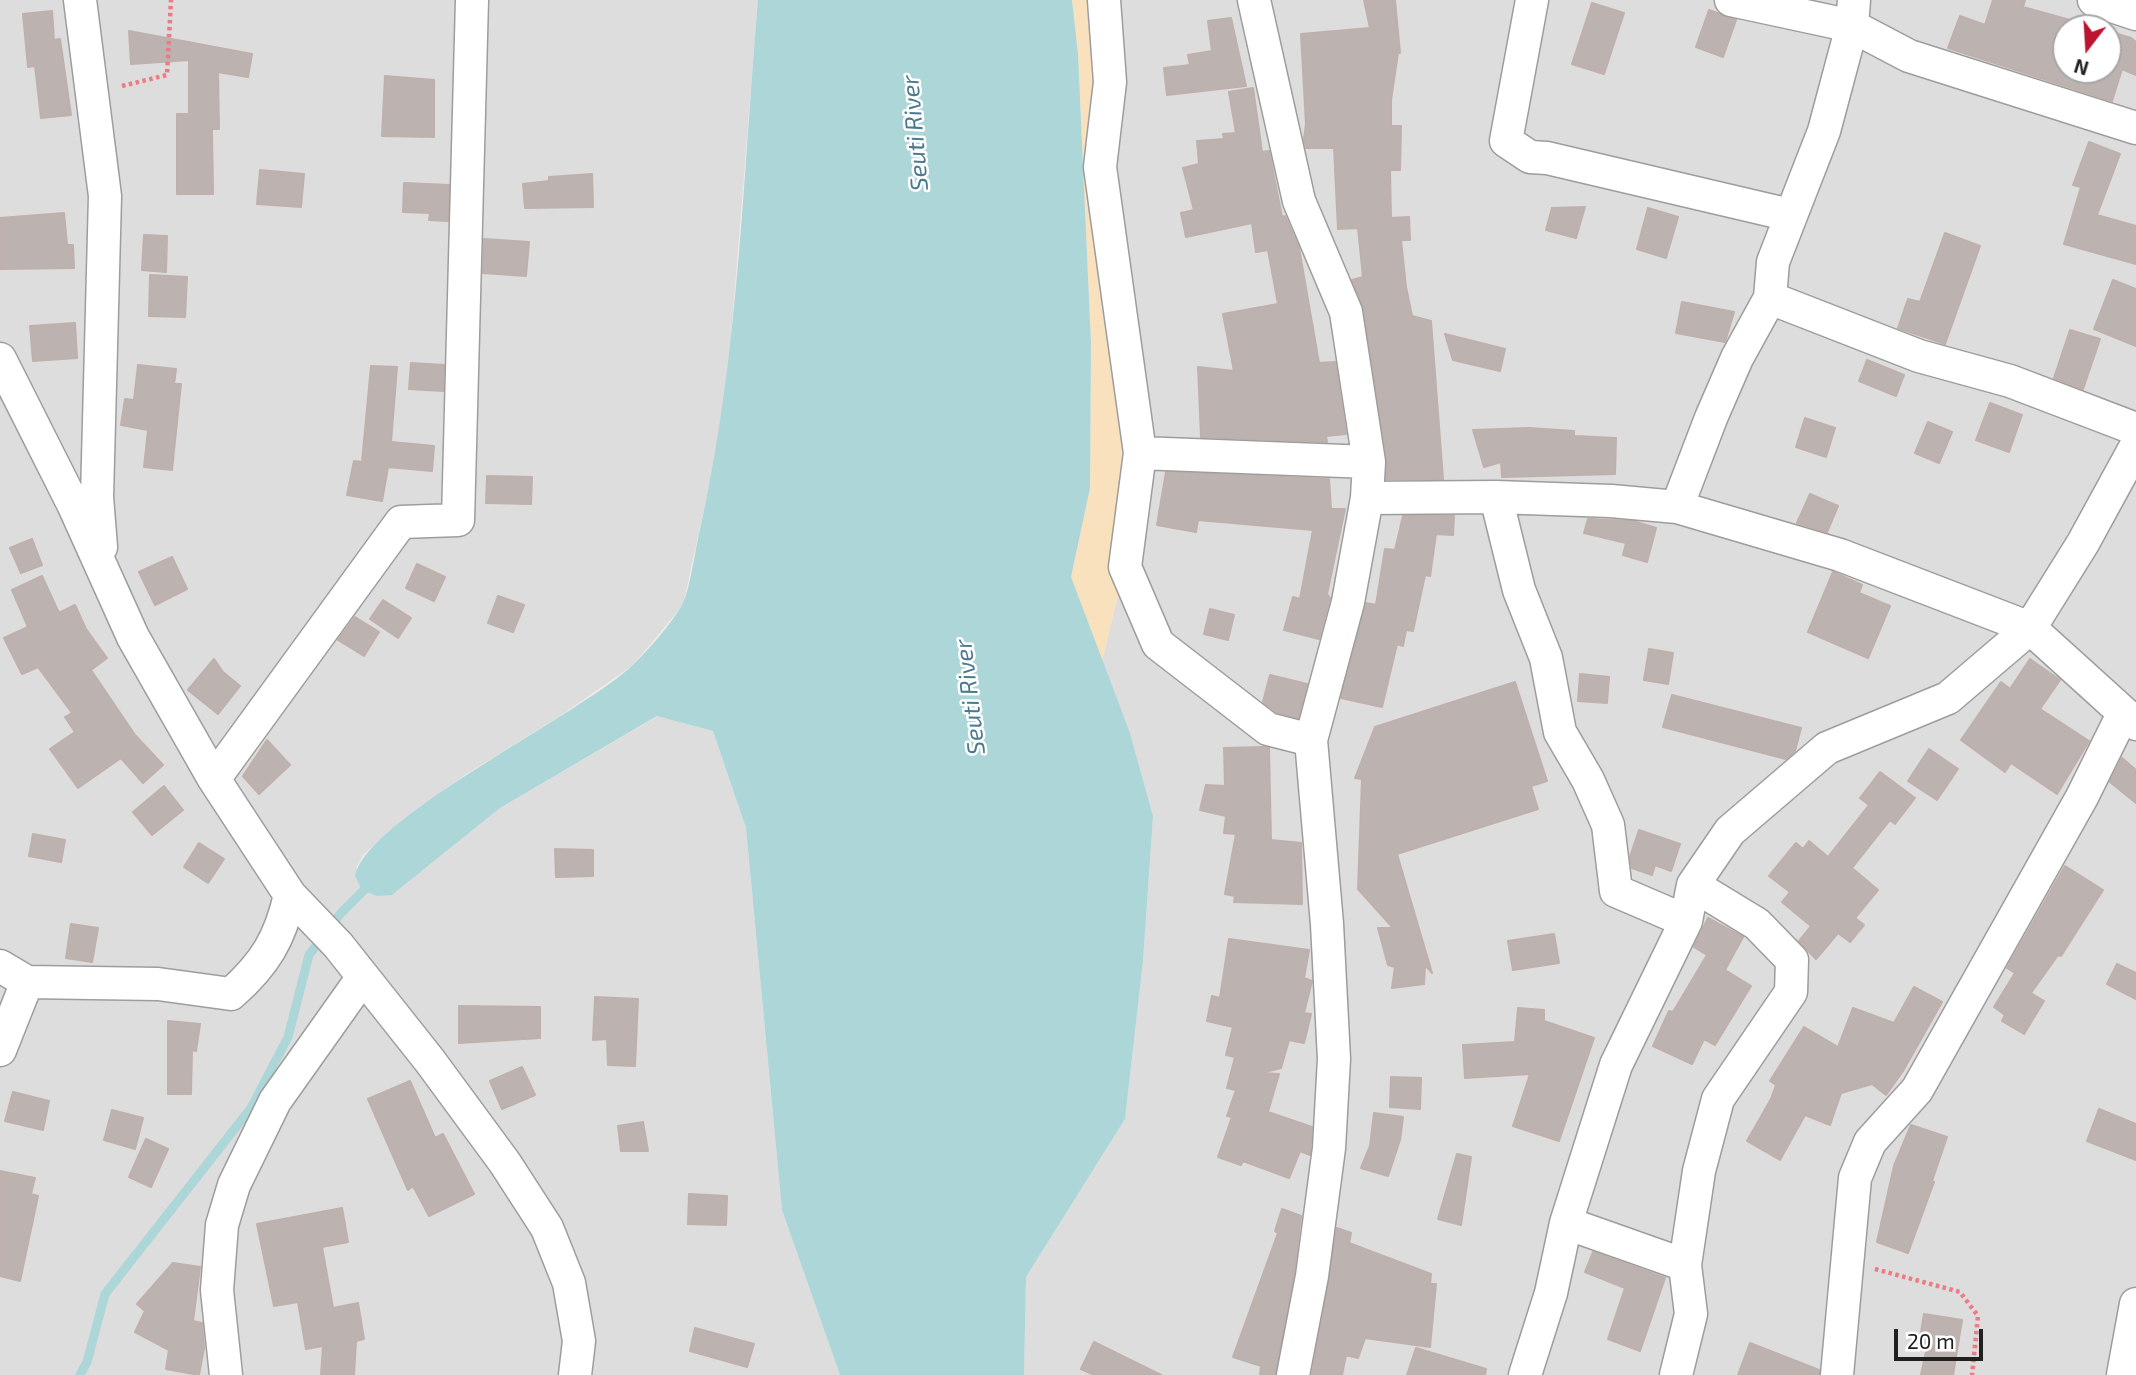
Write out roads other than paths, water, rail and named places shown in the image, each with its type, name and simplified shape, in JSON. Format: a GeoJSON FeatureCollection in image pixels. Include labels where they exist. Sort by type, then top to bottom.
{"type":"FeatureCollection","features":[{"type":"Feature","properties":{"kind":"street"},"geometry":{"type":"LineString","coordinates":[[80,0],[94,93],[105,196],[97,497],[103,576]]}},
{"type":"Feature","properties":{"kind":"street"},"geometry":{"type":"LineString","coordinates":[[214,779],[401,522],[458,520],[472,0]]}},
{"type":"Feature","properties":{"kind":"street"},"geometry":{"type":"LineString","coordinates":[[1104,0],[1110,82],[1100,167],[1140,453],[1125,567],[1158,644],[1268,729],[1311,740]]}},
{"type":"Feature","properties":{"kind":"street"},"geometry":{"type":"LineString","coordinates":[[1254,0],[1299,201],[1346,312],[1369,462],[1367,498],[1348,602],[1311,740],[1327,924],[1334,1059],[1327,1161],[1312,1276],[1293,1375]]}},
{"type":"Feature","properties":{"kind":"street"},"geometry":{"type":"LineString","coordinates":[[1532,0],[1506,141],[1530,157],[1547,158],[1790,215]]}},
{"type":"Feature","properties":{"kind":"street"},"geometry":{"type":"LineString","coordinates":[[1731,0],[1853,13],[1909,56],[2136,128]]}},
{"type":"Feature","properties":{"kind":"street"},"geometry":{"type":"LineString","coordinates":[[2094,0],[2136,14]]}},
{"type":"Feature","properties":{"kind":"street"},"geometry":{"type":"LineString","coordinates":[[1677,507],[1716,406],[1770,298],[1773,262],[1824,131],[1853,13]]}},
{"type":"Feature","properties":{"kind":"street"},"geometry":{"type":"LineString","coordinates":[[1770,298],[1919,356],[2010,381],[2136,429]]}},
{"type":"Feature","properties":{"kind":"street"},"geometry":{"type":"LineString","coordinates":[[0,359],[74,506],[103,576],[163,693],[214,779],[290,895],[363,977],[505,1163],[547,1228],[569,1283],[579,1341],[575,1375]]}},
{"type":"Feature","properties":{"kind":"street"},"geometry":{"type":"LineString","coordinates":[[1525,1375],[1551,1293],[1566,1223],[1616,1065],[1686,922],[1693,885],[1730,831],[1827,748],[1948,698],[2029,628],[2083,543],[2136,446]]}},
{"type":"Feature","properties":{"kind":"street"},"geometry":{"type":"LineString","coordinates":[[1140,453],[1369,462]]}},
{"type":"Feature","properties":{"kind":"street"},"geometry":{"type":"LineString","coordinates":[[1367,498],[1496,497],[1611,501],[1677,507],[1840,555],[2029,628],[2130,719],[2082,797],[1917,1090],[1870,1142],[1855,1178],[1845,1262],[1837,1375]]}},
{"type":"Feature","properties":{"kind":"street"},"geometry":{"type":"LineString","coordinates":[[1496,497],[1519,590],[1546,658],[1560,732],[1588,780],[1608,825],[1616,891],[1686,922]]}},
{"type":"Feature","properties":{"kind":"street"},"geometry":{"type":"LineString","coordinates":[[1676,1375],[1691,1314],[1685,1265],[1699,1171],[1718,1099],[1791,992],[1792,960],[1757,924],[1693,885]]}},
{"type":"Feature","properties":{"kind":"street"},"geometry":{"type":"LineString","coordinates":[[0,966],[27,982],[158,984],[232,994],[259,970],[283,925],[290,895]]}},
{"type":"Feature","properties":{"kind":"street"},"geometry":{"type":"LineString","coordinates":[[226,1375],[217,1290],[222,1225],[234,1185],[275,1101],[363,977]]}},
{"type":"Feature","properties":{"kind":"street"},"geometry":{"type":"LineString","coordinates":[[0,1050],[27,982]]}},
{"type":"Feature","properties":{"kind":"street"},"geometry":{"type":"LineString","coordinates":[[1566,1223],[1685,1265]]}},
{"type":"Feature","properties":{"kind":"street"},"geometry":{"type":"LineString","coordinates":[[2123,1375],[2136,1304]]}},
{"type":"Feature","properties":{"kind":"water","name":"Seuti River"},"geometry":{"type":"Polygon","coordinates":[[[758,0],[1072,0],[1078,54],[1091,344],[1090,488],[1071,577],[1130,733],[1153,816],[1143,961],[1125,1119],[1026,1277],[1024,1375],[840,1375],[782,1210],[746,828],[713,731],[657,716],[500,808],[392,895],[377,896],[362,890],[355,876],[368,852],[396,825],[435,796],[608,685],[634,664],[681,607],[690,580],[724,395],[738,264],[758,0]]]}},
{"type":"Feature","properties":{"kind":"waterway"},"geometry":{"type":"LineString","coordinates":[[80,1375],[87,1362],[105,1294],[251,1108],[288,1037],[309,955],[341,913],[369,885]]}}]}
